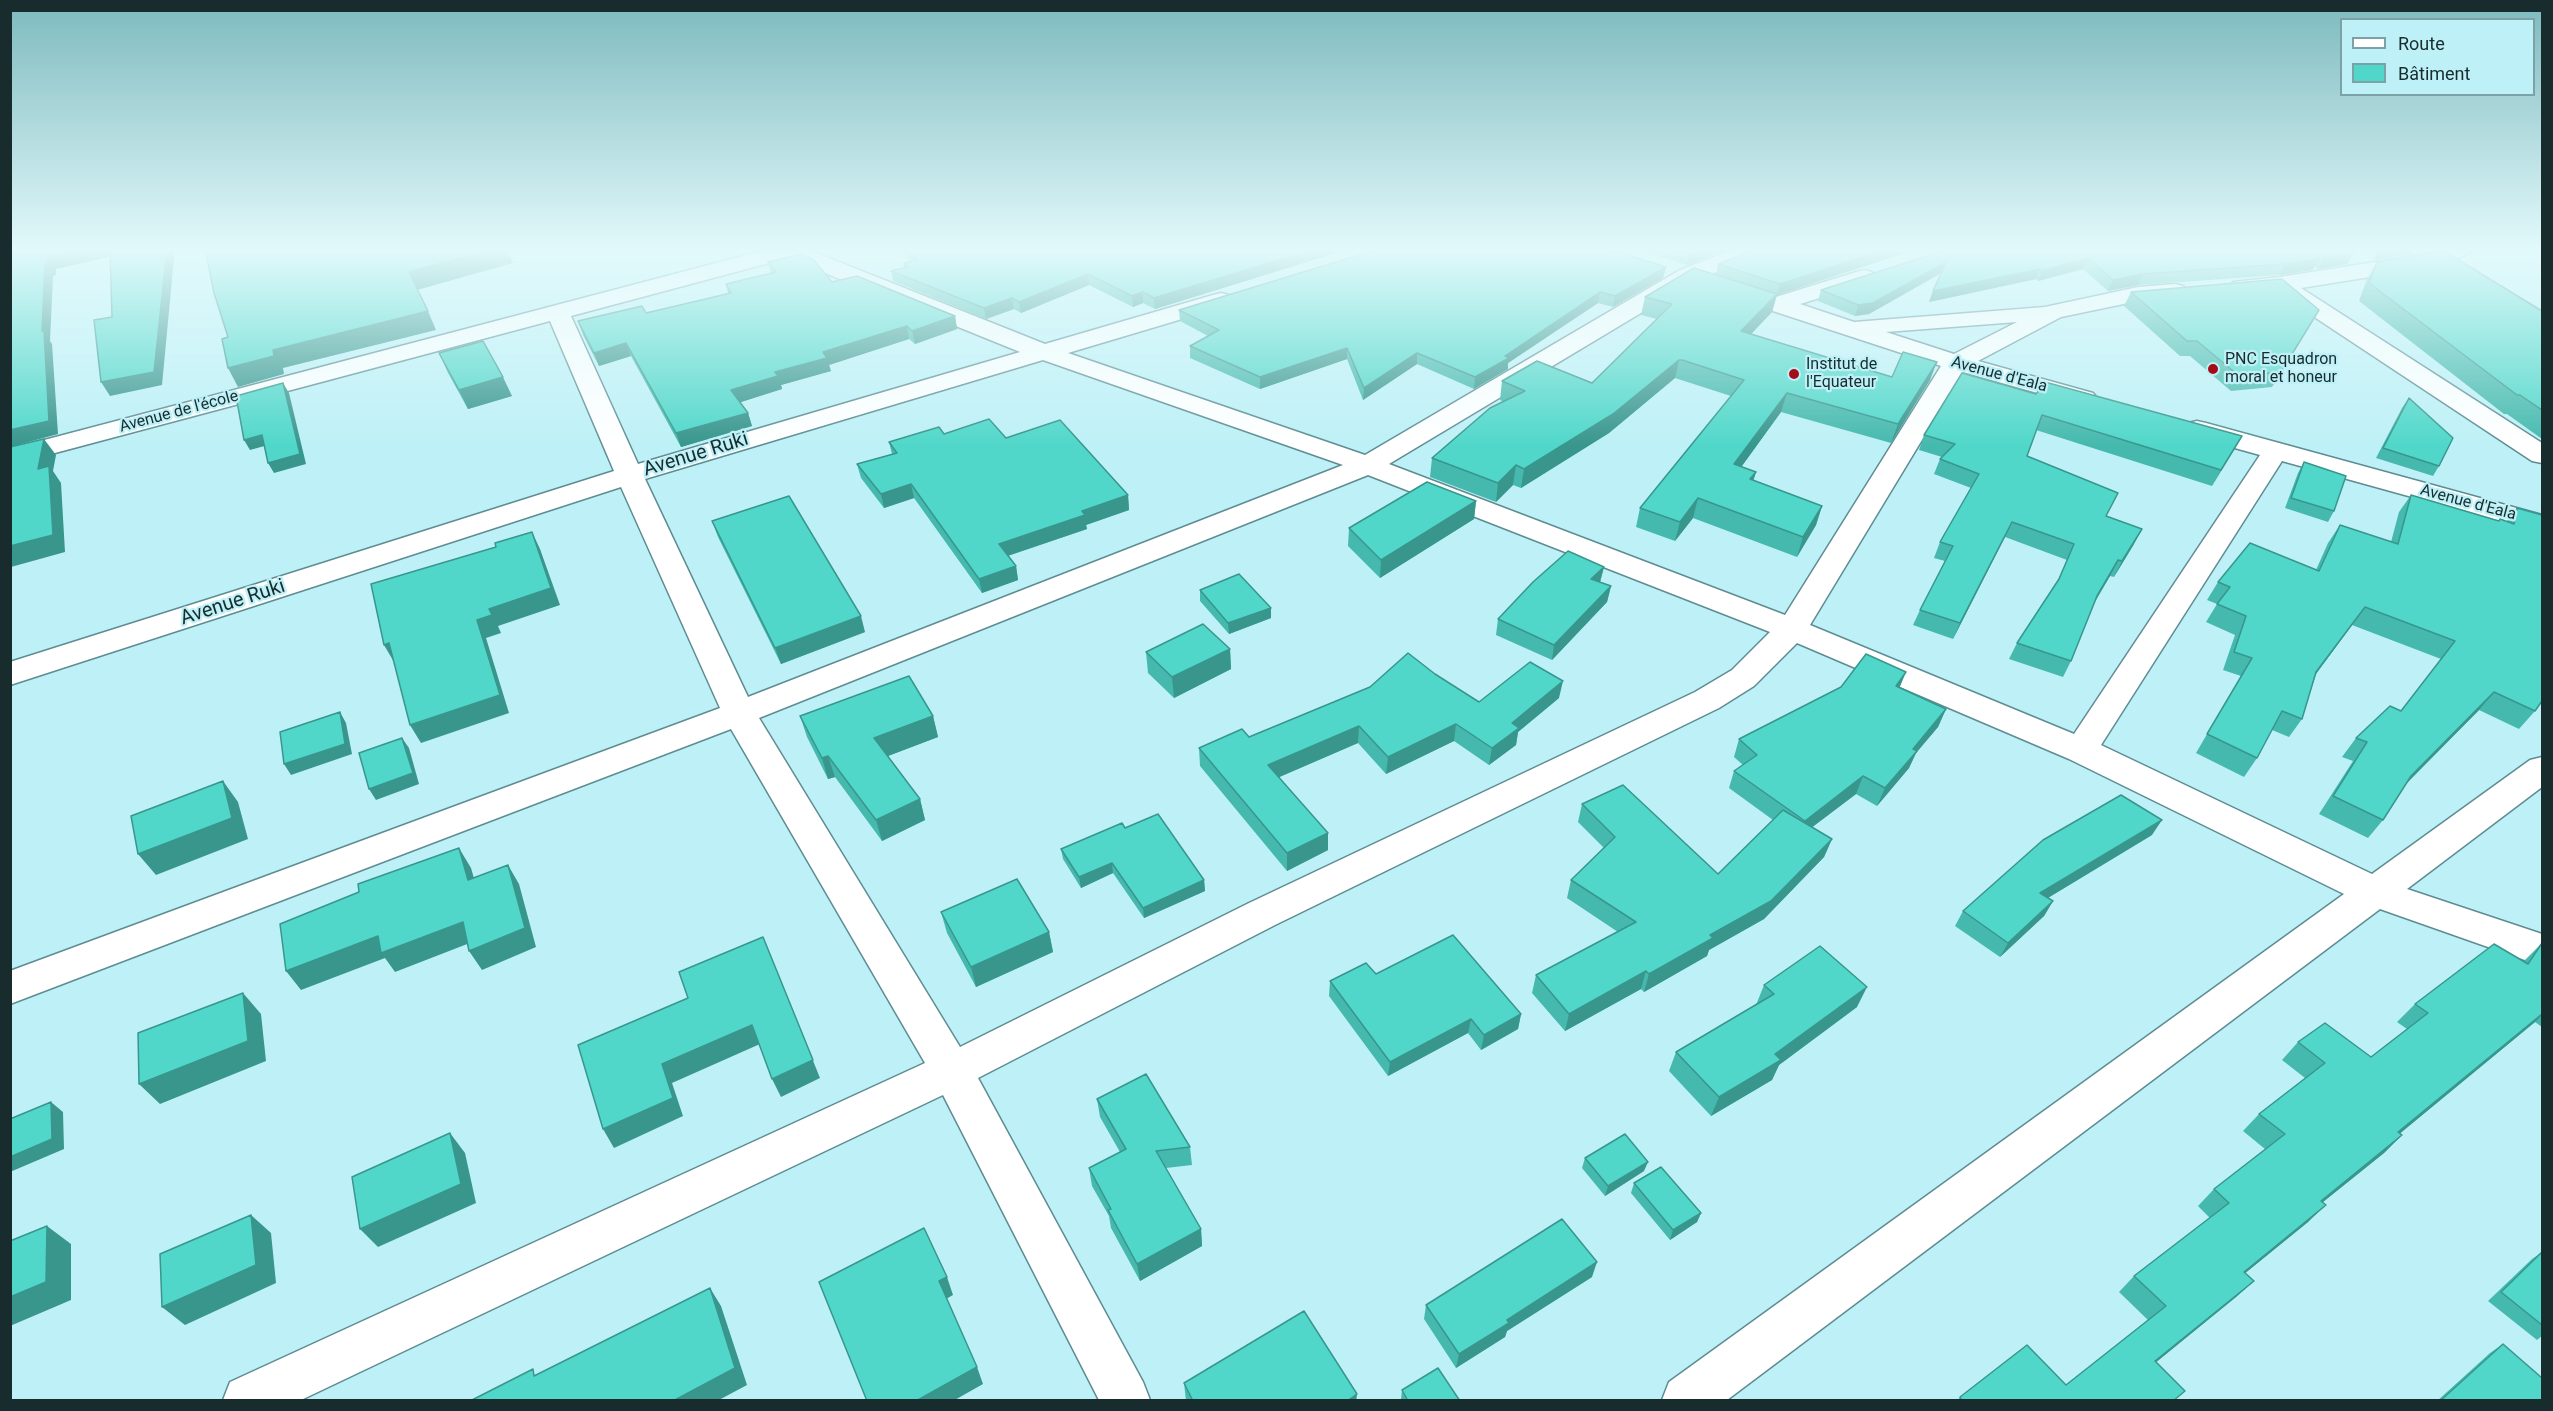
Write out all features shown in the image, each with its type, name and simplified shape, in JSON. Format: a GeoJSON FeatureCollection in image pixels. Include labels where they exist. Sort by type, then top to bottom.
{"type":"FeatureCollection","features":[{"type":"Feature","properties":{"kind":"street","name":"Avenue de l'école"},"geometry":{"type":"LineString","coordinates":[[10,457],[551,314]]}},
{"type":"Feature","properties":{"kind":"street"},"geometry":{"type":"LineString","coordinates":[[559,314],[629,475],[739,713],[952,1071],[1125,1401]]}},
{"type":"Feature","properties":{"kind":"street"},"geometry":{"type":"LineString","coordinates":[[950,314],[1042,352],[1368,465],[1792,628],[2081,750],[2376,893],[2542,950]]}},
{"type":"Feature","properties":{"kind":"street","name":"Avenue Ruki"},"geometry":{"type":"LineString","coordinates":[[10,674],[629,475],[1171,314]]}},
{"type":"Feature","properties":{"kind":"street"},"geometry":{"type":"LineString","coordinates":[[10,988],[739,713],[1368,465],[1623,314]]}},
{"type":"Feature","properties":{"kind":"street","name":"Avenue d'Eala"},"geometry":{"type":"LineString","coordinates":[[1802,314],[1956,363],[2105,404]]}},
{"type":"Feature","properties":{"kind":"street"},"geometry":{"type":"LineString","coordinates":[[1846,328],[2030,314]]}},
{"type":"Feature","properties":{"kind":"street"},"geometry":{"type":"LineString","coordinates":[[248,1401],[952,1071],[1262,914],[1707,700],[1743,678],[1792,628],[1956,363],[2050,314]]}},
{"type":"Feature","properties":{"kind":"street"},"geometry":{"type":"LineString","coordinates":[[2326,314],[2542,455]]}},
{"type":"Feature","properties":{"kind":"street","name":"Avenue d'Eala"},"geometry":{"type":"LineString","coordinates":[[2173,422],[2542,524]]}},
{"type":"Feature","properties":{"kind":"street"},"geometry":{"type":"LineString","coordinates":[[2081,750],[2276,450]]}},
{"type":"Feature","properties":{"kind":"street"},"geometry":{"type":"LineString","coordinates":[[1688,1401],[2542,769]]}},
{"type":"Feature","properties":{"kind":"building"},"geometry":{"type":"Polygon","coordinates":[[[10,314],[43,314],[49,421],[10,430],[10,314]]]}},
{"type":"Feature","properties":{"kind":"building"},"geometry":{"type":"Polygon","coordinates":[[[112,314],[160,314],[154,372],[101,382],[94,320],[112,317],[112,314]]]}},
{"type":"Feature","properties":{"kind":"building"},"geometry":{"type":"Polygon","coordinates":[[[221,314],[417,314],[273,350],[274,356],[228,368],[222,339],[228,337],[221,314]]]}},
{"type":"Feature","properties":{"kind":"building"},"geometry":{"type":"Polygon","coordinates":[[[609,314],[950,314],[955,316],[912,331],[907,326],[823,352],[827,358],[775,372],[778,376],[731,390],[748,413],[676,433],[626,343],[594,353],[578,321],[609,314]]]}},
{"type":"Feature","properties":{"kind":"building"},"geometry":{"type":"Polygon","coordinates":[[[1187,314],[1568,314],[1505,356],[1509,358],[1475,377],[1417,353],[1364,388],[1347,348],[1260,377],[1190,346],[1219,330],[1187,314]]]}},
{"type":"Feature","properties":{"kind":"building"},"geometry":{"type":"Polygon","coordinates":[[[1662,314],[1758,314],[1741,331],[1892,377],[1903,352],[1937,362],[1898,424],[1787,393],[1734,464],[1756,472],[1750,479],[1822,506],[1803,537],[1698,498],[1680,522],[1640,508],[1744,380],[1682,360],[1679,360],[1613,414],[1524,469],[1516,465],[1498,483],[1432,458],[1490,408],[1525,391],[1502,381],[1537,361],[1592,383],[1662,314]]]}},
{"type":"Feature","properties":{"kind":"building"},"geometry":{"type":"Polygon","coordinates":[[[2156,314],[2317,314],[2281,372],[2239,376],[2197,341],[2187,341],[2156,314]]]}},
{"type":"Feature","properties":{"kind":"building"},"geometry":{"type":"Polygon","coordinates":[[[2410,314],[2542,314],[2542,410],[2517,395],[2410,314]]]}},
{"type":"Feature","properties":{"kind":"building"},"geometry":{"type":"Polygon","coordinates":[[[483,341],[503,377],[459,390],[439,353],[483,341]]]}},
{"type":"Feature","properties":{"kind":"building"},"geometry":{"type":"Polygon","coordinates":[[[1962,373],[2036,394],[2045,382],[2242,436],[2221,470],[2042,415],[2027,456],[2118,493],[2106,516],[2142,529],[2122,561],[2118,560],[2097,596],[2071,661],[2017,643],[2059,579],[2074,544],[2012,522],[1960,623],[1920,610],[1953,546],[1940,542],[1979,474],[1940,459],[1955,444],[1924,435],[1962,373]]]}},
{"type":"Feature","properties":{"kind":"building"},"geometry":{"type":"Polygon","coordinates":[[[283,383],[300,454],[268,463],[262,435],[244,440],[236,396],[283,383]]]}},
{"type":"Feature","properties":{"kind":"building"},"geometry":{"type":"Polygon","coordinates":[[[2409,398],[2453,438],[2439,466],[2383,448],[2409,398]]]}},
{"type":"Feature","properties":{"kind":"building"},"geometry":{"type":"Polygon","coordinates":[[[989,419],[1006,438],[1060,420],[1128,495],[1082,511],[1085,515],[999,544],[1016,566],[979,579],[911,484],[881,494],[857,464],[897,453],[889,442],[939,427],[944,434],[989,419]]]}},
{"type":"Feature","properties":{"kind":"building"},"geometry":{"type":"Polygon","coordinates":[[[44,439],[38,469],[49,466],[53,535],[10,546],[10,447],[44,439]]]}},
{"type":"Feature","properties":{"kind":"building"},"geometry":{"type":"Polygon","coordinates":[[[2304,462],[2346,476],[2334,511],[2291,498],[2304,462]]]}},
{"type":"Feature","properties":{"kind":"building"},"geometry":{"type":"Polygon","coordinates":[[[1427,482],[1476,501],[1381,560],[1349,528],[1427,482]]]}},
{"type":"Feature","properties":{"kind":"building"},"geometry":{"type":"Polygon","coordinates":[[[2411,495],[2514,524],[2517,508],[2542,515],[2542,701],[2535,711],[2494,692],[2411,776],[2383,820],[2333,796],[2367,742],[2356,738],[2390,706],[2401,711],[2455,641],[2365,607],[2316,672],[2302,719],[2282,711],[2257,758],[2207,734],[2252,658],[2234,652],[2246,616],[2217,604],[2230,587],[2218,582],[2250,543],[2319,571],[2340,525],[2398,544],[2411,495]]]}},
{"type":"Feature","properties":{"kind":"building"},"geometry":{"type":"Polygon","coordinates":[[[789,496],[861,616],[775,648],[712,521],[789,496]]]}},
{"type":"Feature","properties":{"kind":"building"},"geometry":{"type":"Polygon","coordinates":[[[532,532],[551,588],[489,609],[492,615],[477,620],[500,695],[410,725],[389,643],[384,645],[371,584],[496,547],[495,543],[532,532]]]}},
{"type":"Feature","properties":{"kind":"building"},"geometry":{"type":"Polygon","coordinates":[[[1568,551],[1604,567],[1591,579],[1611,586],[1554,645],[1498,619],[1533,582],[1568,551]]]}},
{"type":"Feature","properties":{"kind":"building"},"geometry":{"type":"Polygon","coordinates":[[[1239,574],[1271,608],[1228,623],[1200,590],[1239,574]]]}},
{"type":"Feature","properties":{"kind":"building"},"geometry":{"type":"Polygon","coordinates":[[[1203,624],[1230,649],[1172,677],[1146,652],[1203,624]]]}},
{"type":"Feature","properties":{"kind":"building"},"geometry":{"type":"Polygon","coordinates":[[[1408,653],[1435,674],[1479,702],[1530,662],[1563,681],[1512,723],[1519,728],[1492,748],[1456,724],[1388,757],[1359,726],[1268,765],[1328,833],[1287,853],[1199,748],[1242,729],[1249,737],[1370,687],[1408,653]]]}},
{"type":"Feature","properties":{"kind":"building"},"geometry":{"type":"Polygon","coordinates":[[[1866,654],[1906,672],[1896,686],[1946,709],[1913,749],[1917,751],[1885,788],[1863,776],[1805,821],[1734,771],[1757,755],[1739,739],[1841,687],[1866,654]]]}},
{"type":"Feature","properties":{"kind":"building"},"geometry":{"type":"Polygon","coordinates":[[[909,676],[933,716],[874,738],[920,799],[876,820],[828,756],[822,758],[800,716],[909,676]]]}},
{"type":"Feature","properties":{"kind":"building"},"geometry":{"type":"Polygon","coordinates":[[[340,712],[345,744],[284,764],[280,732],[340,712]]]}},
{"type":"Feature","properties":{"kind":"building"},"geometry":{"type":"Polygon","coordinates":[[[402,738],[413,773],[369,789],[359,753],[402,738]]]}},
{"type":"Feature","properties":{"kind":"building"},"geometry":{"type":"Polygon","coordinates":[[[223,781],[232,818],[138,854],[131,816],[223,781]]]}},
{"type":"Feature","properties":{"kind":"building"},"geometry":{"type":"Polygon","coordinates":[[[1623,785],[1718,874],[1783,810],[1832,839],[1771,901],[1710,935],[1713,938],[1649,974],[1646,971],[1569,1014],[1536,975],[1636,922],[1571,880],[1615,837],[1582,804],[1623,785]]]}},
{"type":"Feature","properties":{"kind":"building"},"geometry":{"type":"Polygon","coordinates":[[[2121,795],[2162,820],[2040,893],[2053,901],[2008,943],[1963,911],[2043,840],[2121,795]]]}},
{"type":"Feature","properties":{"kind":"building"},"geometry":{"type":"Polygon","coordinates":[[[1158,814],[1204,880],[1143,908],[1112,863],[1079,877],[1061,849],[1122,823],[1125,828],[1158,814]]]}},
{"type":"Feature","properties":{"kind":"building"},"geometry":{"type":"Polygon","coordinates":[[[459,848],[468,880],[508,865],[525,928],[469,951],[463,922],[381,953],[378,936],[286,971],[280,924],[359,892],[358,884],[459,848]]]}},
{"type":"Feature","properties":{"kind":"building"},"geometry":{"type":"Polygon","coordinates":[[[1017,879],[1049,932],[971,967],[941,912],[1017,879]]]}},
{"type":"Feature","properties":{"kind":"building"},"geometry":{"type":"Polygon","coordinates":[[[1453,935],[1521,1014],[1484,1035],[1471,1019],[1390,1062],[1330,981],[1366,963],[1376,974],[1453,935]]]}},
{"type":"Feature","properties":{"kind":"building"},"geometry":{"type":"Polygon","coordinates":[[[763,937],[813,1060],[772,1079],[752,1025],[662,1064],[673,1098],[603,1129],[578,1045],[688,998],[679,972],[763,937]]]}},
{"type":"Feature","properties":{"kind":"building"},"geometry":{"type":"Polygon","coordinates":[[[2542,943],[2542,1014],[2398,1132],[2402,1135],[2321,1201],[2326,1205],[2244,1272],[2254,1281],[2155,1361],[2185,1391],[2173,1401],[1962,1401],[1960,1397],[2027,1345],[2066,1385],[2166,1306],[2134,1276],[2229,1203],[2214,1189],[2285,1134],[2259,1114],[2325,1063],[2298,1042],[2325,1023],[2371,1057],[2428,1013],[2415,1004],[2494,944],[2528,964],[2542,943]]]}},
{"type":"Feature","properties":{"kind":"building"},"geometry":{"type":"Polygon","coordinates":[[[1820,946],[1867,987],[1775,1054],[1781,1060],[1719,1097],[1676,1052],[1774,994],[1764,985],[1820,946]]]}},
{"type":"Feature","properties":{"kind":"building"},"geometry":{"type":"Polygon","coordinates":[[[243,993],[248,1041],[139,1084],[138,1033],[243,993]]]}},
{"type":"Feature","properties":{"kind":"building"},"geometry":{"type":"Polygon","coordinates":[[[1146,1074],[1190,1147],[1156,1151],[1201,1229],[1137,1264],[1089,1168],[1126,1149],[1097,1099],[1146,1074]]]}},
{"type":"Feature","properties":{"kind":"building"},"geometry":{"type":"Polygon","coordinates":[[[51,1102],[52,1139],[10,1157],[10,1119],[51,1102]]]}},
{"type":"Feature","properties":{"kind":"building"},"geometry":{"type":"Polygon","coordinates":[[[450,1133],[461,1184],[360,1229],[352,1177],[450,1133]]]}},
{"type":"Feature","properties":{"kind":"building"},"geometry":{"type":"Polygon","coordinates":[[[1625,1134],[1648,1162],[1608,1186],[1585,1158],[1625,1134]]]}},
{"type":"Feature","properties":{"kind":"building"},"geometry":{"type":"Polygon","coordinates":[[[1661,1167],[1701,1213],[1673,1230],[1634,1183],[1661,1167]]]}},
{"type":"Feature","properties":{"kind":"building"},"geometry":{"type":"Polygon","coordinates":[[[251,1215],[256,1265],[162,1307],[160,1254],[251,1215]]]}},
{"type":"Feature","properties":{"kind":"building"},"geometry":{"type":"Polygon","coordinates":[[[1562,1219],[1597,1262],[1507,1320],[1509,1323],[1459,1354],[1426,1305],[1562,1219]]]}},
{"type":"Feature","properties":{"kind":"building"},"geometry":{"type":"Polygon","coordinates":[[[47,1226],[46,1282],[10,1297],[10,1241],[47,1226]]]}},
{"type":"Feature","properties":{"kind":"building"},"geometry":{"type":"Polygon","coordinates":[[[924,1228],[947,1277],[939,1281],[977,1367],[916,1401],[867,1401],[819,1282],[924,1228]]]}},
{"type":"Feature","properties":{"kind":"building"},"geometry":{"type":"Polygon","coordinates":[[[2542,1252],[2542,1325],[2501,1292],[2542,1252]]]}},
{"type":"Feature","properties":{"kind":"building"},"geometry":{"type":"Polygon","coordinates":[[[710,1288],[735,1368],[673,1401],[470,1401],[533,1369],[534,1376],[710,1288]]]}},
{"type":"Feature","properties":{"kind":"building"},"geometry":{"type":"Polygon","coordinates":[[[1304,1311],[1357,1394],[1347,1401],[1193,1401],[1184,1383],[1304,1311]]]}},
{"type":"Feature","properties":{"kind":"building"},"geometry":{"type":"Polygon","coordinates":[[[2503,1344],[2542,1378],[2542,1401],[2440,1401],[2503,1344]]]}},
{"type":"Feature","properties":{"kind":"building"},"geometry":{"type":"Polygon","coordinates":[[[1438,1368],[1460,1401],[1408,1401],[1402,1390],[1438,1368]]]}},
{"type":"Feature","properties":{"kind":"place","name":"PNC Esquadron moral et honeur"},"geometry":{"type":"Point","coordinates":[2213,369]}},
{"type":"Feature","properties":{"kind":"place","name":"Institut de l'Equateur"},"geometry":{"type":"Point","coordinates":[1794,374]}}]}
